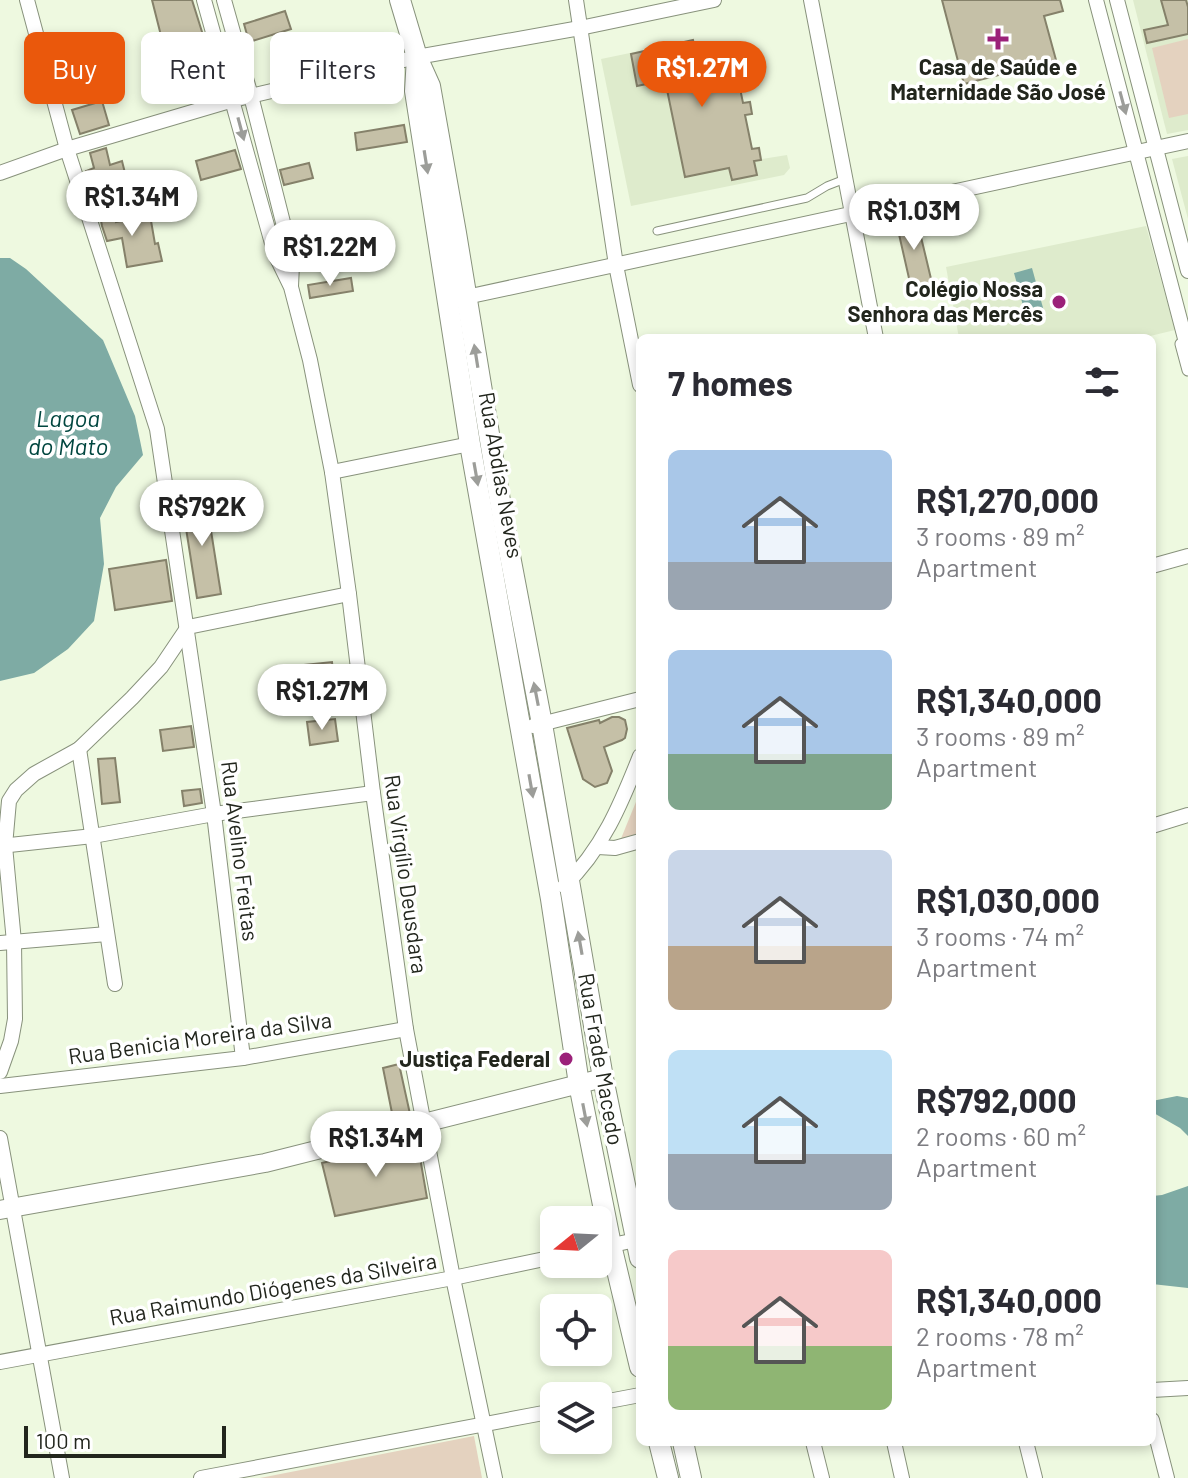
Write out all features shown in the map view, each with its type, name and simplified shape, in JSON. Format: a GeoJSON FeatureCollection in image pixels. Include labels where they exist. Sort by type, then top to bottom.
{"type":"FeatureCollection","features":[{"type":"Feature","properties":{"kind":"main road","name":"Rua Abdias Neves"},"geometry":{"type":"LineString","coordinates":[[400,0],[417,57],[415,91],[458,299],[494,521],[521,729],[551,899]]}},
{"type":"Feature","properties":{"kind":"main road","name":"Rua Abdias Neves"},"geometry":{"type":"LineString","coordinates":[[458,299],[470,444],[494,521],[542,724],[569,882]]}},
{"type":"Feature","properties":{"kind":"main road","name":"Rua Frade Macedo"},"geometry":{"type":"LineString","coordinates":[[569,882],[603,1078],[634,1202],[636,1226]]}},
{"type":"Feature","properties":{"kind":"main road","name":"Rua Frade Macedo"},"geometry":{"type":"LineString","coordinates":[[551,899],[598,1206]]}},
{"type":"Feature","properties":{"kind":"main road","name":"Rua Frade Macedo"},"geometry":{"type":"LineString","coordinates":[[612,1271],[636,1353]]}},
{"type":"Feature","properties":{"kind":"main road"},"geometry":{"type":"LineString","coordinates":[[660,1446],[668,1478]]}},
{"type":"Feature","properties":{"kind":"main road"},"geometry":{"type":"LineString","coordinates":[[684,1446],[691,1478]]}},
{"type":"Feature","properties":{"kind":"street","name":"Rua Avelino Freitas"},"geometry":{"type":"LineString","coordinates":[[27,0],[67,149],[157,429],[214,814],[243,1058]]}},
{"type":"Feature","properties":{"kind":"street","name":"Rua Virgílio Deusdara"},"geometry":{"type":"LineString","coordinates":[[204,0],[213,32]]}},
{"type":"Feature","properties":{"kind":"street","name":"Rua Virgílio Deusdara"},"geometry":{"type":"LineString","coordinates":[[224,0],[233,32]]}},
{"type":"Feature","properties":{"kind":"street"},"geometry":{"type":"LineString","coordinates":[[576,0],[616,265],[636,365]]}},
{"type":"Feature","properties":{"kind":"street"},"geometry":{"type":"LineString","coordinates":[[254,95],[417,57],[714,0]]}},
{"type":"Feature","properties":{"kind":"street"},"geometry":{"type":"LineString","coordinates":[[811,0],[875,334]]}},
{"type":"Feature","properties":{"kind":"street"},"geometry":{"type":"LineString","coordinates":[[1096,0],[1188,370]]}},
{"type":"Feature","properties":{"kind":"street"},"geometry":{"type":"LineString","coordinates":[[1117,0],[1188,271]]}},
{"type":"Feature","properties":{"kind":"street"},"geometry":{"type":"LineString","coordinates":[[0,173],[67,149],[219,104]]}},
{"type":"Feature","properties":{"kind":"street","name":"Rua Virgílio Deusdara"},"geometry":{"type":"LineString","coordinates":[[234,104],[275,254],[291,287],[310,360],[332,472],[406,1029],[495,1478]]}},
{"type":"Feature","properties":{"kind":"street","name":"Rua Virgílio Deusdara"},"geometry":{"type":"LineString","coordinates":[[253,104],[290,250],[291,287]]}},
{"type":"Feature","properties":{"kind":"street"},"geometry":{"type":"LineString","coordinates":[[458,299],[1134,159],[1156,147],[1188,141]]}},
{"type":"Feature","properties":{"kind":"street"},"geometry":{"type":"LineString","coordinates":[[1134,159],[1188,350]]}},
{"type":"Feature","properties":{"kind":"street"},"geometry":{"type":"LineString","coordinates":[[332,472],[470,444]]}},
{"type":"Feature","properties":{"kind":"street"},"geometry":{"type":"LineString","coordinates":[[1156,565],[1188,556]]}},
{"type":"Feature","properties":{"kind":"street"},"geometry":{"type":"LineString","coordinates":[[0,1072],[15,1019],[7,943],[3,846],[9,801],[16,790],[34,774],[79,749],[161,667],[188,627],[349,594]]}},
{"type":"Feature","properties":{"kind":"street"},"geometry":{"type":"LineString","coordinates":[[521,729],[636,700]]}},
{"type":"Feature","properties":{"kind":"street"},"geometry":{"type":"LineString","coordinates":[[79,749],[115,984]]}},
{"type":"Feature","properties":{"kind":"street"},"geometry":{"type":"LineString","coordinates":[[551,899],[598,847],[622,802],[636,766]]}},
{"type":"Feature","properties":{"kind":"street"},"geometry":{"type":"LineString","coordinates":[[3,846],[93,836],[214,814],[373,793]]}},
{"type":"Feature","properties":{"kind":"street"},"geometry":{"type":"LineString","coordinates":[[1156,825],[1188,815]]}},
{"type":"Feature","properties":{"kind":"street"},"geometry":{"type":"LineString","coordinates":[[598,847],[615,848],[636,842]]}},
{"type":"Feature","properties":{"kind":"street"},"geometry":{"type":"LineString","coordinates":[[7,943],[107,934]]}},
{"type":"Feature","properties":{"kind":"street","name":"Rua Benicia Moreira da Silva"},"geometry":{"type":"LineString","coordinates":[[0,1086],[243,1058],[406,1029]]}},
{"type":"Feature","properties":{"kind":"street"},"geometry":{"type":"LineString","coordinates":[[7,1209],[265,1163],[603,1078]]}},
{"type":"Feature","properties":{"kind":"street"},"geometry":{"type":"LineString","coordinates":[[0,1138],[7,1209],[41,1354],[62,1478]]}},
{"type":"Feature","properties":{"kind":"street"},"geometry":{"type":"LineString","coordinates":[[612,1247],[636,1249]]}},
{"type":"Feature","properties":{"kind":"street","name":"Rua Raimundo Diógenes da Silveira"},"geometry":{"type":"LineString","coordinates":[[0,1362],[540,1260]]}},
{"type":"Feature","properties":{"kind":"street"},"geometry":{"type":"LineString","coordinates":[[1156,1390],[1188,1388]]}},
{"type":"Feature","properties":{"kind":"street"},"geometry":{"type":"LineString","coordinates":[[612,1400],[636,1396]]}},
{"type":"Feature","properties":{"kind":"street"},"geometry":{"type":"LineString","coordinates":[[201,1478],[540,1414]]}},
{"type":"Feature","properties":{"kind":"street"},"geometry":{"type":"LineString","coordinates":[[1156,1435],[1167,1478]]}},
{"type":"Feature","properties":{"kind":"street"},"geometry":{"type":"LineString","coordinates":[[814,1446],[822,1478]]}},
{"type":"Feature","properties":{"kind":"street"},"geometry":{"type":"LineString","coordinates":[[895,1446],[902,1478]]}},
{"type":"Feature","properties":{"kind":"street"},"geometry":{"type":"LineString","coordinates":[[1027,1446],[1035,1478]]}},
{"type":"Feature","properties":{"kind":"lane"},"geometry":{"type":"LineString","coordinates":[[657,231],[807,198],[845,179]]}},
{"type":"Feature","properties":{"kind":"shaded area"},"geometry":{"type":"Polygon","coordinates":[[[1133,0],[1188,0],[1188,130],[1167,134],[1133,0]]]}},
{"type":"Feature","properties":{"kind":"shaded area"},"geometry":{"type":"Polygon","coordinates":[[[1188,39],[1188,114],[1169,118],[1152,48],[1188,39]]]}},
{"type":"Feature","properties":{"kind":"shaded area"},"geometry":{"type":"Polygon","coordinates":[[[693,40],[698,66],[743,103],[750,102],[752,114],[745,116],[752,149],[759,148],[762,159],[787,155],[790,168],[784,175],[631,206],[601,59],[693,40]]]}},
{"type":"Feature","properties":{"kind":"shaded area"},"geometry":{"type":"Polygon","coordinates":[[[1188,156],[1188,219],[1172,159],[1188,156]]]}},
{"type":"Feature","properties":{"kind":"shaded area","name":"Colégio Nossa Senhora das Mercês"},"geometry":{"type":"Polygon","coordinates":[[[1146,226],[1175,330],[1156,335],[958,334],[946,267],[1146,226]]]}},
{"type":"Feature","properties":{"kind":"shaded area"},"geometry":{"type":"Polygon","coordinates":[[[636,802],[636,836],[620,841],[636,802]]]}},
{"type":"Feature","properties":{"kind":"shaded area"},"geometry":{"type":"Polygon","coordinates":[[[474,1436],[482,1478],[260,1478],[474,1436]]]}},
{"type":"Feature","properties":{"kind":"water","name":"Lagoa do Mato"},"geometry":{"type":"Polygon","coordinates":[[[0,258],[10,258],[26,269],[103,340],[135,416],[143,455],[116,487],[100,518],[104,564],[94,621],[68,649],[34,673],[0,681],[0,258]]]}},
{"type":"Feature","properties":{"kind":"water"},"geometry":{"type":"Polygon","coordinates":[[[1032,268],[1045,315],[1027,320],[1014,273],[1032,268]]]}},
{"type":"Feature","properties":{"kind":"water"},"geometry":{"type":"Polygon","coordinates":[[[1177,1096],[1188,1098],[1188,1136],[1156,1114],[1156,1100],[1177,1096]]]}},
{"type":"Feature","properties":{"kind":"water"},"geometry":{"type":"Polygon","coordinates":[[[1188,1186],[1188,1288],[1156,1284],[1156,1196],[1188,1186]]]}},
{"type":"Feature","properties":{"kind":"building"},"geometry":{"type":"Polygon","coordinates":[[[152,0],[192,0],[202,32],[160,32],[152,0]]]}},
{"type":"Feature","properties":{"kind":"building","name":"Casa de Saúde e Maternidade São José"},"geometry":{"type":"Polygon","coordinates":[[[942,0],[1060,0],[1063,11],[1044,16],[1056,60],[964,84],[942,0]]]}},
{"type":"Feature","properties":{"kind":"building"},"geometry":{"type":"Polygon","coordinates":[[[1161,0],[1186,0],[1188,34],[1147,43],[1144,30],[1168,25],[1161,0]]]}},
{"type":"Feature","properties":{"kind":"building"},"geometry":{"type":"Polygon","coordinates":[[[285,11],[291,29],[270,32],[270,36],[254,40],[254,32],[246,32],[244,24],[285,11]]]}},
{"type":"Feature","properties":{"kind":"building"},"geometry":{"type":"Polygon","coordinates":[[[693,40],[698,66],[734,59],[743,103],[750,102],[752,114],[745,115],[752,149],[759,148],[761,160],[754,161],[757,175],[732,180],[729,168],[685,177],[665,80],[637,86],[631,54],[693,40]]]}},
{"type":"Feature","properties":{"kind":"building"},"geometry":{"type":"Polygon","coordinates":[[[103,104],[109,125],[80,134],[72,110],[103,104]]]}},
{"type":"Feature","properties":{"kind":"building"},"geometry":{"type":"Polygon","coordinates":[[[404,125],[407,142],[357,150],[355,133],[404,125]]]}},
{"type":"Feature","properties":{"kind":"building"},"geometry":{"type":"Polygon","coordinates":[[[106,148],[110,165],[122,161],[127,181],[92,191],[86,171],[94,168],[90,153],[106,148]]]}},
{"type":"Feature","properties":{"kind":"building"},"geometry":{"type":"Polygon","coordinates":[[[235,150],[241,169],[201,180],[196,161],[235,150]]]}},
{"type":"Feature","properties":{"kind":"building"},"geometry":{"type":"Polygon","coordinates":[[[309,163],[313,178],[284,185],[280,170],[309,163]]]}},
{"type":"Feature","properties":{"kind":"building"},"geometry":{"type":"Polygon","coordinates":[[[113,207],[116,222],[150,215],[155,244],[158,243],[162,261],[127,267],[122,238],[107,241],[102,226],[99,210],[113,207]]]}},
{"type":"Feature","properties":{"kind":"building"},"geometry":{"type":"Polygon","coordinates":[[[916,216],[932,283],[911,287],[896,221],[916,216]]]}},
{"type":"Feature","properties":{"kind":"building"},"geometry":{"type":"Polygon","coordinates":[[[351,278],[353,291],[310,298],[308,285],[351,278]]]}},
{"type":"Feature","properties":{"kind":"building"},"geometry":{"type":"Polygon","coordinates":[[[206,499],[221,594],[197,598],[182,503],[206,499]]]}},
{"type":"Feature","properties":{"kind":"building"},"geometry":{"type":"Polygon","coordinates":[[[166,560],[172,601],[115,610],[109,569],[166,560]]]}},
{"type":"Feature","properties":{"kind":"building"},"geometry":{"type":"Polygon","coordinates":[[[332,662],[334,680],[297,684],[295,666],[332,662]]]}},
{"type":"Feature","properties":{"kind":"building"},"geometry":{"type":"Polygon","coordinates":[[[612,717],[625,720],[625,738],[604,747],[612,771],[607,783],[595,787],[583,779],[567,728],[599,720],[600,723],[612,717]]]}},
{"type":"Feature","properties":{"kind":"building"},"geometry":{"type":"Polygon","coordinates":[[[335,719],[338,741],[310,745],[307,722],[335,719]]]}},
{"type":"Feature","properties":{"kind":"building"},"geometry":{"type":"Polygon","coordinates":[[[191,726],[194,747],[163,751],[160,730],[191,726]]]}},
{"type":"Feature","properties":{"kind":"building"},"geometry":{"type":"Polygon","coordinates":[[[115,758],[120,802],[102,804],[98,759],[115,758]]]}},
{"type":"Feature","properties":{"kind":"building"},"geometry":{"type":"Polygon","coordinates":[[[200,789],[202,803],[184,806],[182,791],[200,789]]]}},
{"type":"Feature","properties":{"kind":"building"},"geometry":{"type":"Polygon","coordinates":[[[399,1064],[410,1114],[393,1118],[383,1068],[399,1064]]]}},
{"type":"Feature","properties":{"kind":"building"},"geometry":{"type":"Polygon","coordinates":[[[417,1140],[427,1198],[335,1216],[322,1163],[417,1140]]]}},
{"type":"Feature","properties":{"kind":"place","name":"Casa de Saúde e Maternidade São José"},"geometry":{"type":"Point","coordinates":[998,39]}},
{"type":"Feature","properties":{"kind":"place","name":"Colégio Nossa Senhora das Mercês"},"geometry":{"type":"Point","coordinates":[1059,302]}},
{"type":"Feature","properties":{"kind":"place","name":"Justiça Federal"},"geometry":{"type":"Point","coordinates":[566,1059]}}]}
